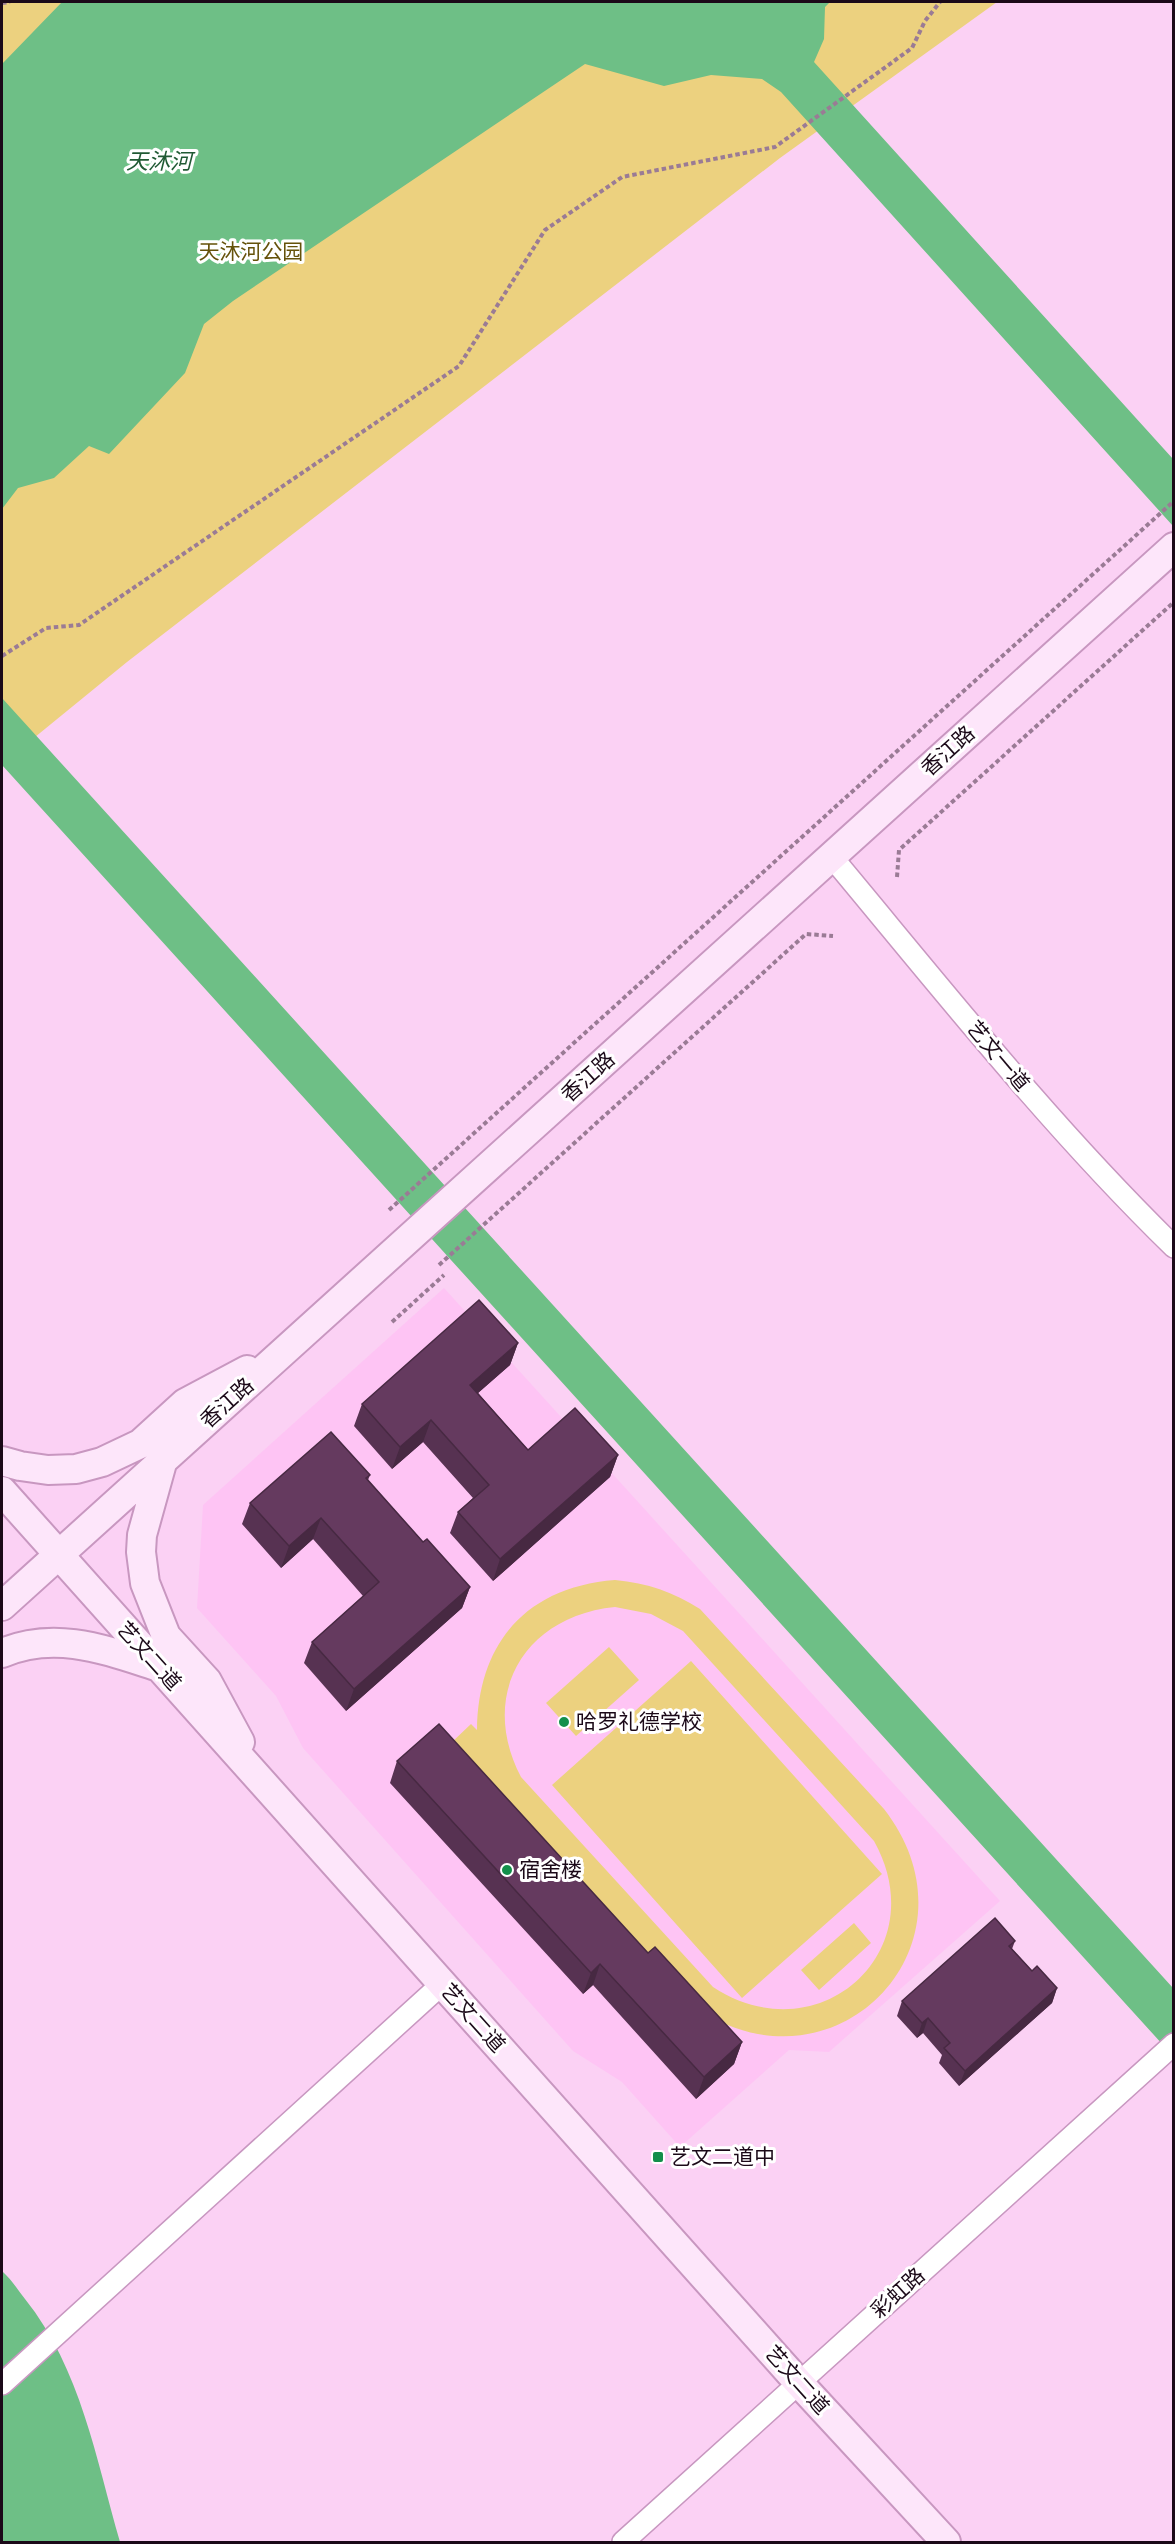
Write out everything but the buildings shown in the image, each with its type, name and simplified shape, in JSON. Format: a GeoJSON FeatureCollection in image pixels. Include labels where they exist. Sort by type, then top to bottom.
{"type":"FeatureCollection","features":[{"type":"Feature","properties":{"kind":"main road","name":"香江路"},"geometry":{"type":"LineString","coordinates":[[2,1606],[1173,547]]}},
{"type":"Feature","properties":{"kind":"main road"},"geometry":{"type":"LineString","coordinates":[[2,1461],[48,1470],[76,1468],[102,1462],[140,1444],[185,1403],[288,1347]]}},
{"type":"Feature","properties":{"kind":"main road"},"geometry":{"type":"LineString","coordinates":[[162,1461],[142,1535],[142,1568],[149,1598],[166,1636],[207,1680],[263,1783]]}},
{"type":"Feature","properties":{"kind":"main road","name":"艺文二道"},"geometry":{"type":"LineString","coordinates":[[2,1491],[800,2383],[946,2542]]}},
{"type":"Feature","properties":{"kind":"main road"},"geometry":{"type":"LineString","coordinates":[[2,1653],[28,1644],[68,1642],[92,1646],[159,1667]]}},
{"type":"Feature","properties":{"kind":"street","name":"艺文一道"},"geometry":{"type":"LineString","coordinates":[[831,856],[1023,1086],[1173,1248]]}},
{"type":"Feature","properties":{"kind":"street"},"geometry":{"type":"LineString","coordinates":[[2,2384],[442,1984]]}},
{"type":"Feature","properties":{"kind":"street","name":"彩虹路"},"geometry":{"type":"LineString","coordinates":[[623,2542],[1166,2050]]}},
{"type":"Feature","properties":{"kind":"path"},"geometry":{"type":"LineString","coordinates":[[2,3],[10,2]]}},
{"type":"Feature","properties":{"kind":"path"},"geometry":{"type":"LineString","coordinates":[[2,656],[46,628],[79,625],[459,366],[545,230],[622,177],[775,147],[912,48],[925,21],[940,2]]}},
{"type":"Feature","properties":{"kind":"path"},"geometry":{"type":"LineString","coordinates":[[389,1210],[1173,501]]}},
{"type":"Feature","properties":{"kind":"path"},"geometry":{"type":"LineString","coordinates":[[897,877],[899,850],[1173,602]]}},
{"type":"Feature","properties":{"kind":"path"},"geometry":{"type":"LineString","coordinates":[[439,1265],[806,934],[832,936]]}},
{"type":"Feature","properties":{"kind":"path"},"geometry":{"type":"LineString","coordinates":[[392,1322],[444,1275]]}},
{"type":"Feature","properties":{"kind":"shaded area","name":"哈罗礼德学校"},"geometry":{"type":"Polygon","coordinates":[[[444,1288],[1000,1901],[829,2052],[789,2050],[680,2147],[622,2082],[573,2051],[303,1748],[276,1696],[197,1608],[203,1505],[444,1288]]]}},
{"type":"Feature","properties":{"kind":"green space","name":"天沐河公园"},"geometry":{"type":"Polygon","coordinates":[[[2,2],[997,2],[780,158],[127,662],[2,764],[2,2]]]}},
{"type":"Feature","properties":{"kind":"green space"},"geometry":{"type":"Polygon","coordinates":[[[615,1580],[638,1583],[670,1593],[700,1609],[884,1809],[912,1860],[918,1910],[907,1956],[882,1994],[844,2022],[799,2035],[749,2032],[696,2008],[451,1743],[471,1724],[477,1730],[480,1699],[487,1670],[498,1646],[513,1625],[533,1607],[556,1594],[584,1585],[615,1580]],[[615,1607],[583,1614],[556,1626],[534,1643],[518,1665],[508,1690],[505,1717],[509,1747],[521,1777],[713,1987],[753,2005],[791,2009],[826,2000],[856,1981],[878,1954],[890,1920],[889,1882],[874,1841],[683,1631],[651,1614],[615,1607]]]}},
{"type":"Feature","properties":{"kind":"green space"},"geometry":{"type":"Polygon","coordinates":[[[609,1647],[639,1680],[576,1736],[546,1703],[609,1647]]]}},
{"type":"Feature","properties":{"kind":"green space"},"geometry":{"type":"Polygon","coordinates":[[[691,1661],[882,1874],[742,1998],[552,1785],[691,1661]]]}},
{"type":"Feature","properties":{"kind":"green space"},"geometry":{"type":"Polygon","coordinates":[[[854,1923],[871,1943],[819,1990],[801,1970],[854,1923]]]}},
{"type":"Feature","properties":{"kind":"water","name":"天沐河"},"geometry":{"type":"Polygon","coordinates":[[[62,2],[830,2],[825,7],[824,39],[814,62],[1173,459],[1173,526],[781,92],[762,79],[711,75],[664,86],[585,64],[233,301],[204,324],[185,373],[109,454],[89,446],[54,478],[18,488],[2,509],[2,64],[62,2]]]}},
{"type":"Feature","properties":{"kind":"water"},"geometry":{"type":"Polygon","coordinates":[[[2,698],[1173,1988],[1173,2056],[2,765],[2,698]]]}},
{"type":"Feature","properties":{"kind":"water"},"geometry":{"type":"Polygon","coordinates":[[[2,2271],[44,2326],[60,2355],[94,2447],[120,2542],[2,2542],[2,2271]]]}},
{"type":"Feature","properties":{"kind":"place","name":"哈罗礼德学校"},"geometry":{"type":"Point","coordinates":[564,1722]}},
{"type":"Feature","properties":{"kind":"place","name":"宿舍楼"},"geometry":{"type":"Point","coordinates":[507,1870]}},
{"type":"Feature","properties":{"kind":"place","name":"艺文二道中"},"geometry":{"type":"Point","coordinates":[658,2157]}}]}
